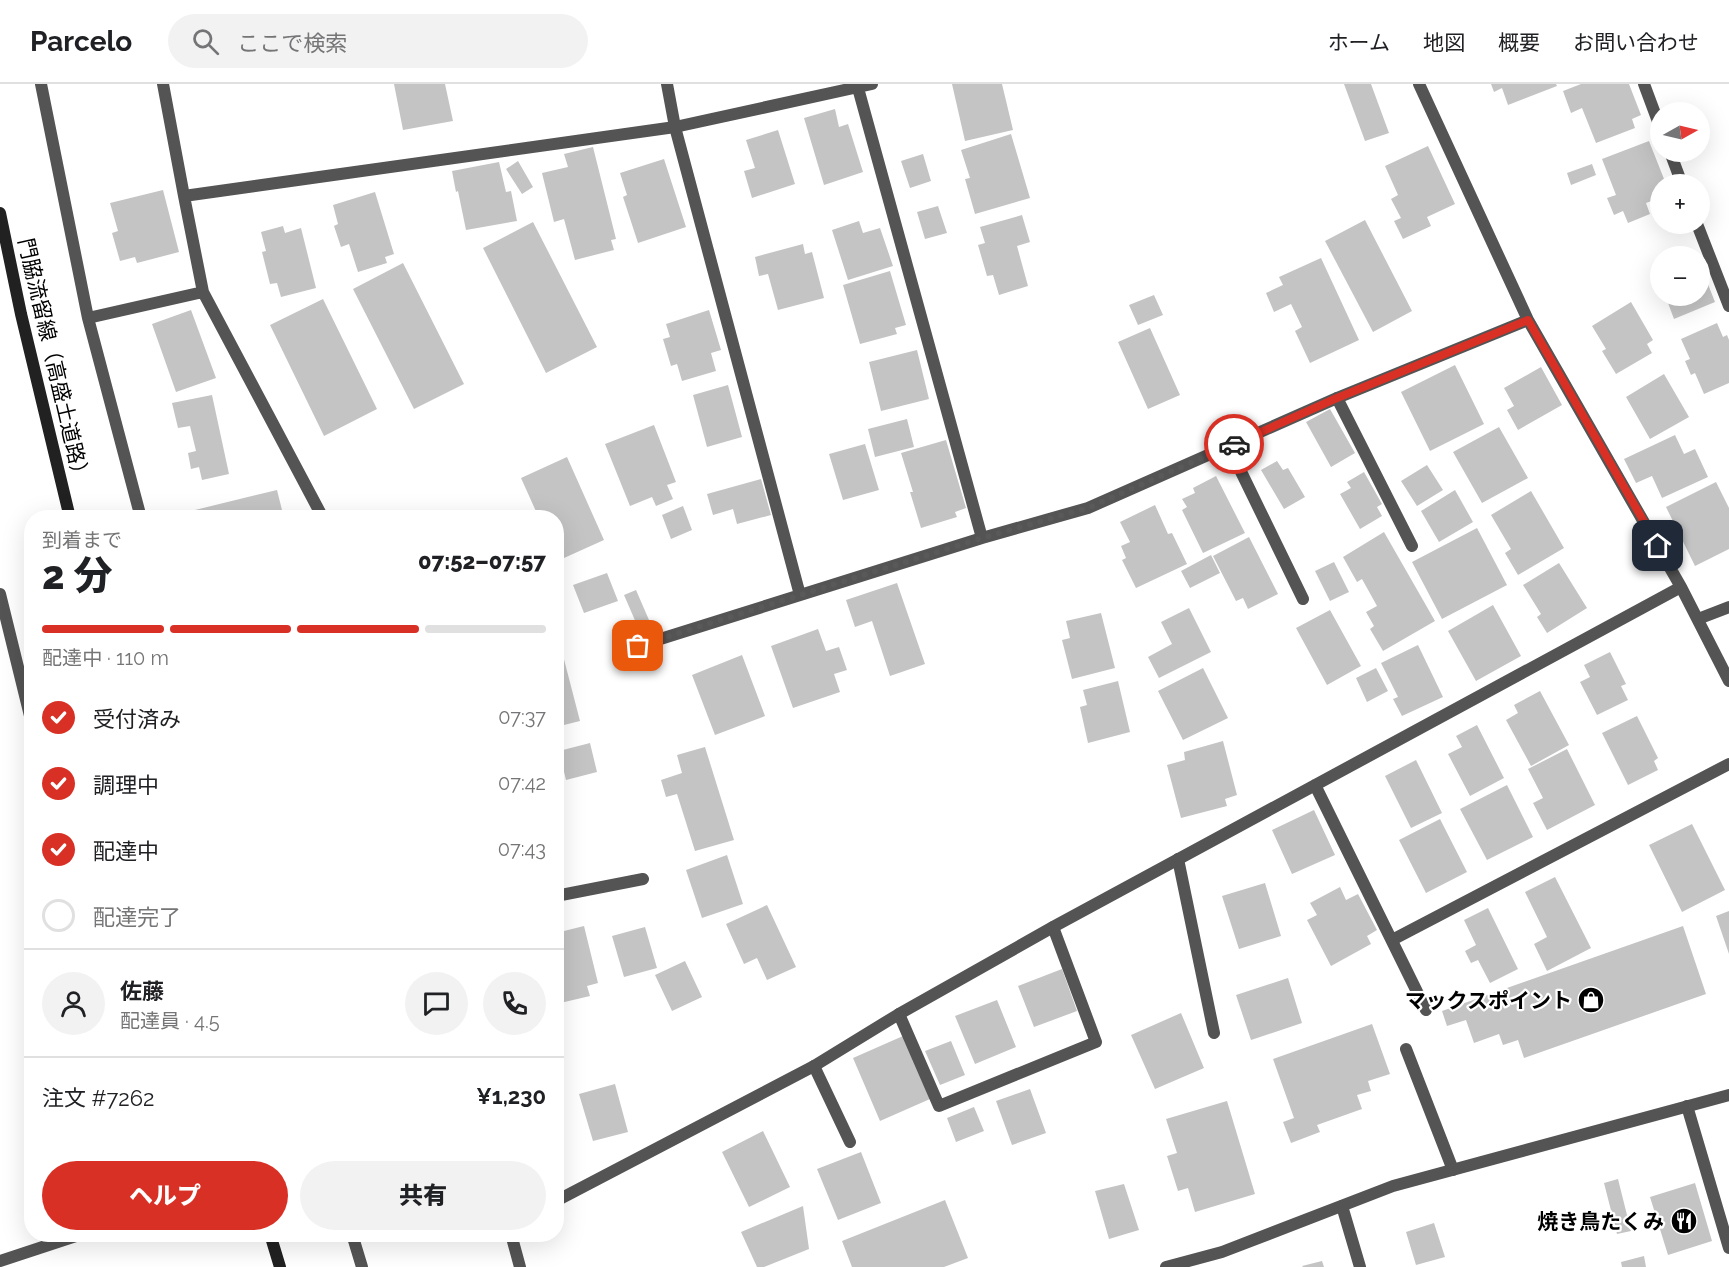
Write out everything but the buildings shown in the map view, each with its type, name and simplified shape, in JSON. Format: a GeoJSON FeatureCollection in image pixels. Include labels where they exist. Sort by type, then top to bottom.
{"type":"FeatureCollection","features":[{"type":"Feature","properties":{"kind":"main road","name":"門脇流留線（高盛土道路）"},"geometry":{"type":"LineString","coordinates":[[0,213],[21,314],[68,510]]}},
{"type":"Feature","properties":{"kind":"main road"},"geometry":{"type":"LineString","coordinates":[[272,1242],[280,1267]]}},
{"type":"Feature","properties":{"kind":"street"},"geometry":{"type":"LineString","coordinates":[[41,84],[88,318],[139,510]]}},
{"type":"Feature","properties":{"kind":"street"},"geometry":{"type":"LineString","coordinates":[[164,84],[203,292],[319,510]]}},
{"type":"Feature","properties":{"kind":"street"},"geometry":{"type":"LineString","coordinates":[[667,84],[675,127],[800,595]]}},
{"type":"Feature","properties":{"kind":"street"},"geometry":{"type":"LineString","coordinates":[[184,196],[675,127],[872,84]]}},
{"type":"Feature","properties":{"kind":"street"},"geometry":{"type":"LineString","coordinates":[[1419,84],[1528,320],[1682,587],[1729,681]]}},
{"type":"Feature","properties":{"kind":"street"},"geometry":{"type":"LineString","coordinates":[[1644,84],[1651,102]]}},
{"type":"Feature","properties":{"kind":"street"},"geometry":{"type":"LineString","coordinates":[[858,88],[982,538]]}},
{"type":"Feature","properties":{"kind":"street"},"geometry":{"type":"LineString","coordinates":[[1701,234],[1729,306]]}},
{"type":"Feature","properties":{"kind":"street"},"geometry":{"type":"LineString","coordinates":[[88,318],[203,292]]}},
{"type":"Feature","properties":{"kind":"street"},"geometry":{"type":"LineString","coordinates":[[638,646],[982,538],[1088,508],[1337,398],[1528,320]]}},
{"type":"Feature","properties":{"kind":"street"},"geometry":{"type":"LineString","coordinates":[[1337,398],[1412,546]]}},
{"type":"Feature","properties":{"kind":"street"},"geometry":{"type":"LineString","coordinates":[[1229,447],[1303,599]]}},
{"type":"Feature","properties":{"kind":"street"},"geometry":{"type":"LineString","coordinates":[[564,1197],[814,1066],[899,1014],[1053,927],[1682,587]]}},
{"type":"Feature","properties":{"kind":"street"},"geometry":{"type":"LineString","coordinates":[[0,594],[24,692]]}},
{"type":"Feature","properties":{"kind":"street"},"geometry":{"type":"LineString","coordinates":[[1698,620],[1729,607]]}},
{"type":"Feature","properties":{"kind":"street"},"geometry":{"type":"LineString","coordinates":[[1392,940],[1729,764]]}},
{"type":"Feature","properties":{"kind":"street"},"geometry":{"type":"LineString","coordinates":[[1315,785],[1426,1010]]}},
{"type":"Feature","properties":{"kind":"street"},"geometry":{"type":"LineString","coordinates":[[1178,859],[1214,1033]]}},
{"type":"Feature","properties":{"kind":"street"},"geometry":{"type":"LineString","coordinates":[[564,894],[643,879]]}},
{"type":"Feature","properties":{"kind":"street"},"geometry":{"type":"LineString","coordinates":[[899,1014],[939,1106],[1096,1042],[1053,927]]}},
{"type":"Feature","properties":{"kind":"street"},"geometry":{"type":"LineString","coordinates":[[1406,1049],[1453,1170]]}},
{"type":"Feature","properties":{"kind":"street"},"geometry":{"type":"LineString","coordinates":[[814,1066],[850,1142]]}},
{"type":"Feature","properties":{"kind":"street"},"geometry":{"type":"LineString","coordinates":[[1166,1267],[1222,1252],[1393,1186],[1729,1095]]}},
{"type":"Feature","properties":{"kind":"street"},"geometry":{"type":"LineString","coordinates":[[1687,1106],[1729,1248]]}},
{"type":"Feature","properties":{"kind":"street"},"geometry":{"type":"LineString","coordinates":[[1342,1206],[1360,1267]]}},
{"type":"Feature","properties":{"kind":"street"},"geometry":{"type":"LineString","coordinates":[[0,1261],[58,1242]]}},
{"type":"Feature","properties":{"kind":"street"},"geometry":{"type":"LineString","coordinates":[[354,1242],[362,1267]]}},
{"type":"Feature","properties":{"kind":"street"},"geometry":{"type":"LineString","coordinates":[[513,1242],[520,1267]]}},
{"type":"Feature","properties":{"kind":"way so far"},"geometry":{"type":"LineString","coordinates":[[638,646],[982,538],[1088,508],[1234,444]]}},
{"type":"Feature","properties":{"kind":"place","name":"マックスポイント"},"geometry":{"type":"Point","coordinates":[1591,1000]}},
{"type":"Feature","properties":{"kind":"place","name":"焼き鳥たくみ"},"geometry":{"type":"Point","coordinates":[1684,1221]}},
{"type":"Feature","properties":{"kind":"route"},"geometry":{"type":"LineString","coordinates":[[1234,444],[1337,398],[1528,320],[1658,546]]}}]}
